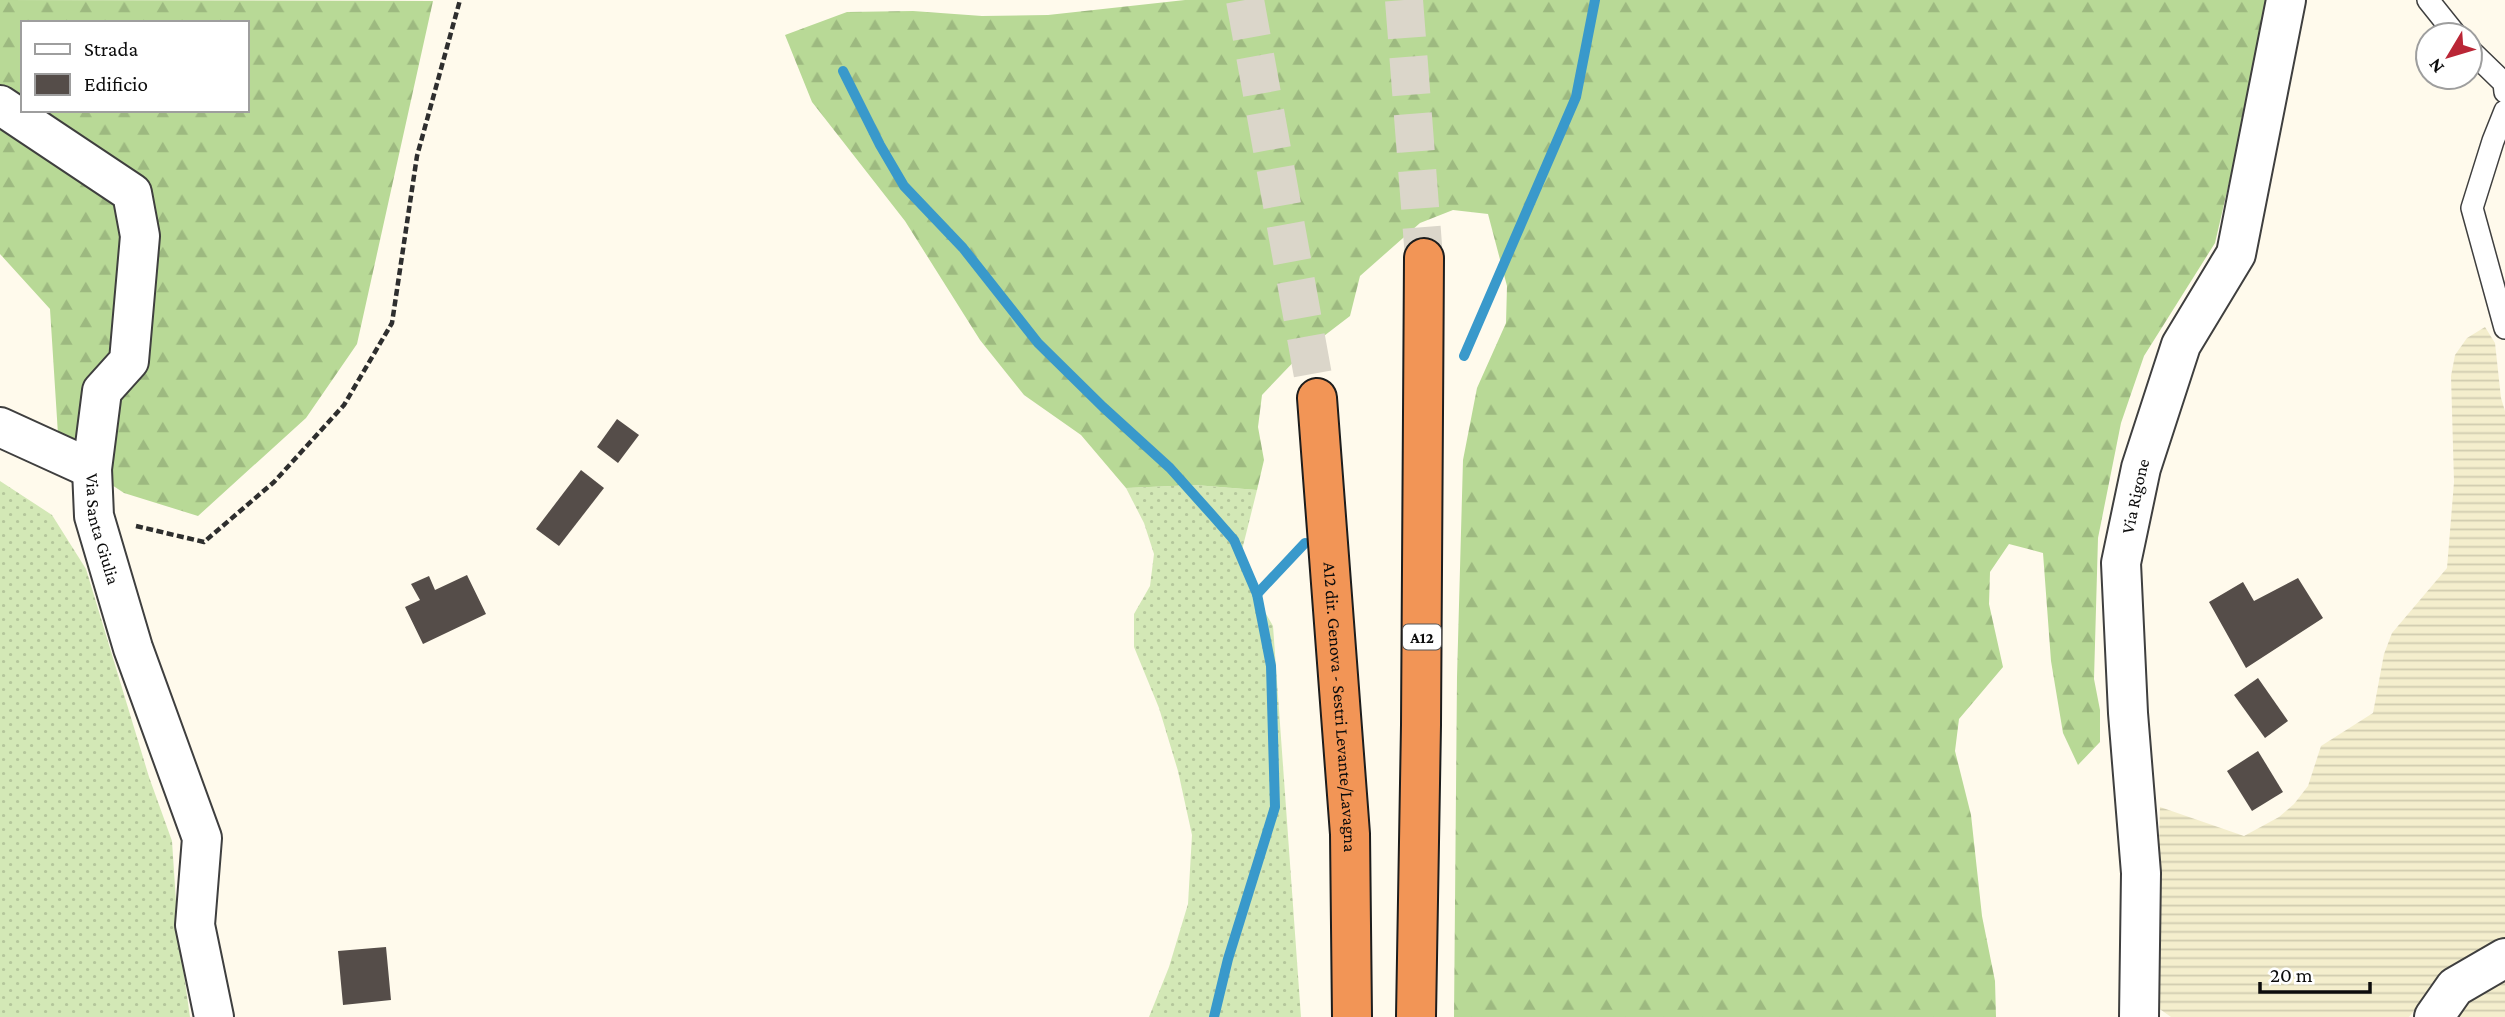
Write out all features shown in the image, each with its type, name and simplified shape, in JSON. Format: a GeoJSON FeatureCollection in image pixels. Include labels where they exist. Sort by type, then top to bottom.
{"type":"FeatureCollection","features":[{"type":"Feature","properties":{"kind":"highway","name":"A12"},"geometry":{"type":"LineString","coordinates":[[1416,1017],[1424,258]]}},
{"type":"Feature","properties":{"kind":"highway","name":"A12 dir. Genova - Sestri Levante/Lavagna"},"geometry":{"type":"LineString","coordinates":[[1317,398],[1350,834],[1352,1017]]}},
{"type":"Feature","properties":{"kind":"street","name":"Via Rigone"},"geometry":{"type":"LineString","coordinates":[[2139,1017],[2141,873],[2128,713],[2121,563],[2141,468],[2181,345],[2236,254],[2286,0]]}},
{"type":"Feature","properties":{"kind":"street","name":"Via Santa Giulia"},"geometry":{"type":"LineString","coordinates":[[0,105],[132,192],[140,236],[129,361],[102,391],[92,469],[94,516],[132,649],[202,838],[195,925],[214,1017]]}},
{"type":"Feature","properties":{"kind":"street"},"geometry":{"type":"LineString","coordinates":[[0,427],[92,469]]}},
{"type":"Feature","properties":{"kind":"street"},"geometry":{"type":"LineString","coordinates":[[2434,1017],[2455,987],[2505,958]]}},
{"type":"Feature","properties":{"kind":"lane"},"geometry":{"type":"LineString","coordinates":[[2428,0],[2445,21]]}},
{"type":"Feature","properties":{"kind":"lane"},"geometry":{"type":"LineString","coordinates":[[2484,64],[2504,83],[2505,92]]}},
{"type":"Feature","properties":{"kind":"lane"},"geometry":{"type":"LineString","coordinates":[[2505,111],[2472,208],[2505,328]]}},
{"type":"Feature","properties":{"kind":"path"},"geometry":{"type":"LineString","coordinates":[[94,516],[204,542],[274,482],[344,405],[392,323],[417,156],[460,0]]}},
{"type":"Feature","properties":{"kind":"shaded area"},"geometry":{"type":"Polygon","coordinates":[[[2485,327],[2495,343],[2505,411],[2505,937],[2441,977],[2409,1017],[2171,1017],[2154,1005],[2160,807],[2244,836],[2279,817],[2294,804],[2308,786],[2321,746],[2373,713],[2384,654],[2392,633],[2447,568],[2454,482],[2451,376],[2455,355],[2467,338],[2485,327]]]}},
{"type":"Feature","properties":{"kind":"shaded area"},"geometry":{"type":"Polygon","coordinates":[[[2505,973],[2505,1017],[2448,1017],[2505,973]]]}},
{"type":"Feature","properties":{"kind":"green space"},"geometry":{"type":"Polygon","coordinates":[[[0,0],[433,1],[357,344],[306,418],[198,516],[124,493],[59,450],[50,309],[0,254],[0,0]]]}},
{"type":"Feature","properties":{"kind":"green space"},"geometry":{"type":"Polygon","coordinates":[[[1185,0],[2267,0],[2257,62],[2215,243],[2144,356],[2121,423],[2098,538],[2094,679],[2100,710],[2100,742],[2078,765],[2063,733],[2051,661],[2043,553],[2009,544],[1990,572],[1989,604],[2003,667],[1959,719],[1955,751],[1971,815],[1982,916],[1995,981],[1996,1017],[1454,1017],[1457,677],[1463,460],[1477,388],[1506,323],[1507,286],[1488,214],[1453,210],[1420,223],[1360,276],[1350,316],[1303,352],[1262,395],[1258,427],[1264,460],[1257,490],[1195,485],[1126,488],[1081,435],[1024,395],[980,340],[905,221],[812,102],[785,35],[847,12],[1048,15],[1185,0]]]}},
{"type":"Feature","properties":{"kind":"green space"},"geometry":{"type":"Polygon","coordinates":[[[0,481],[52,515],[86,569],[149,777],[172,841],[178,932],[190,1017],[0,1017],[0,481]]]}},
{"type":"Feature","properties":{"kind":"green space"},"geometry":{"type":"Polygon","coordinates":[[[1195,485],[1257,490],[1242,550],[1255,595],[1273,626],[1301,1017],[1149,1017],[1169,967],[1188,904],[1192,835],[1178,771],[1159,708],[1134,647],[1134,614],[1150,586],[1154,554],[1144,523],[1126,488],[1195,485]]]}},
{"type":"Feature","properties":{"kind":"building"},"geometry":{"type":"Polygon","coordinates":[[[617,419],[639,435],[618,463],[597,447],[617,419]]]}},
{"type":"Feature","properties":{"kind":"building"},"geometry":{"type":"Polygon","coordinates":[[[581,470],[604,488],[559,546],[536,529],[581,470]]]}},
{"type":"Feature","properties":{"kind":"building"},"geometry":{"type":"Polygon","coordinates":[[[467,575],[486,614],[423,644],[405,607],[420,600],[411,584],[429,576],[435,590],[467,575]]]}},
{"type":"Feature","properties":{"kind":"building"},"geometry":{"type":"Polygon","coordinates":[[[2298,578],[2323,618],[2246,668],[2209,602],[2243,582],[2254,601],[2298,578]]]}},
{"type":"Feature","properties":{"kind":"building"},"geometry":{"type":"Polygon","coordinates":[[[2258,678],[2288,721],[2265,738],[2234,695],[2258,678]]]}},
{"type":"Feature","properties":{"kind":"building"},"geometry":{"type":"Polygon","coordinates":[[[2258,751],[2283,792],[2252,811],[2227,771],[2258,751]]]}},
{"type":"Feature","properties":{"kind":"building"},"geometry":{"type":"Polygon","coordinates":[[[386,947],[391,1000],[343,1005],[338,951],[386,947]]]}},
{"type":"Feature","properties":{"kind":"waterway"},"geometry":{"type":"LineString","coordinates":[[1464,356],[1576,97],[1595,0]]}},
{"type":"Feature","properties":{"kind":"waterway"},"geometry":{"type":"LineString","coordinates":[[843,71],[904,186],[963,248],[1038,343],[1170,468],[1234,540],[1257,594],[1271,666],[1275,807],[1228,959],[1214,1017]]}},
{"type":"Feature","properties":{"kind":"waterway"},"geometry":{"type":"LineString","coordinates":[[1257,594],[1305,543]]}},
{"type":"Feature","properties":{"kind":"tunnel"},"geometry":{"type":"LineString","coordinates":[[1245,0],[1317,398]]}},
{"type":"Feature","properties":{"kind":"tunnel"},"geometry":{"type":"LineString","coordinates":[[1404,0],[1424,258]]}}]}
